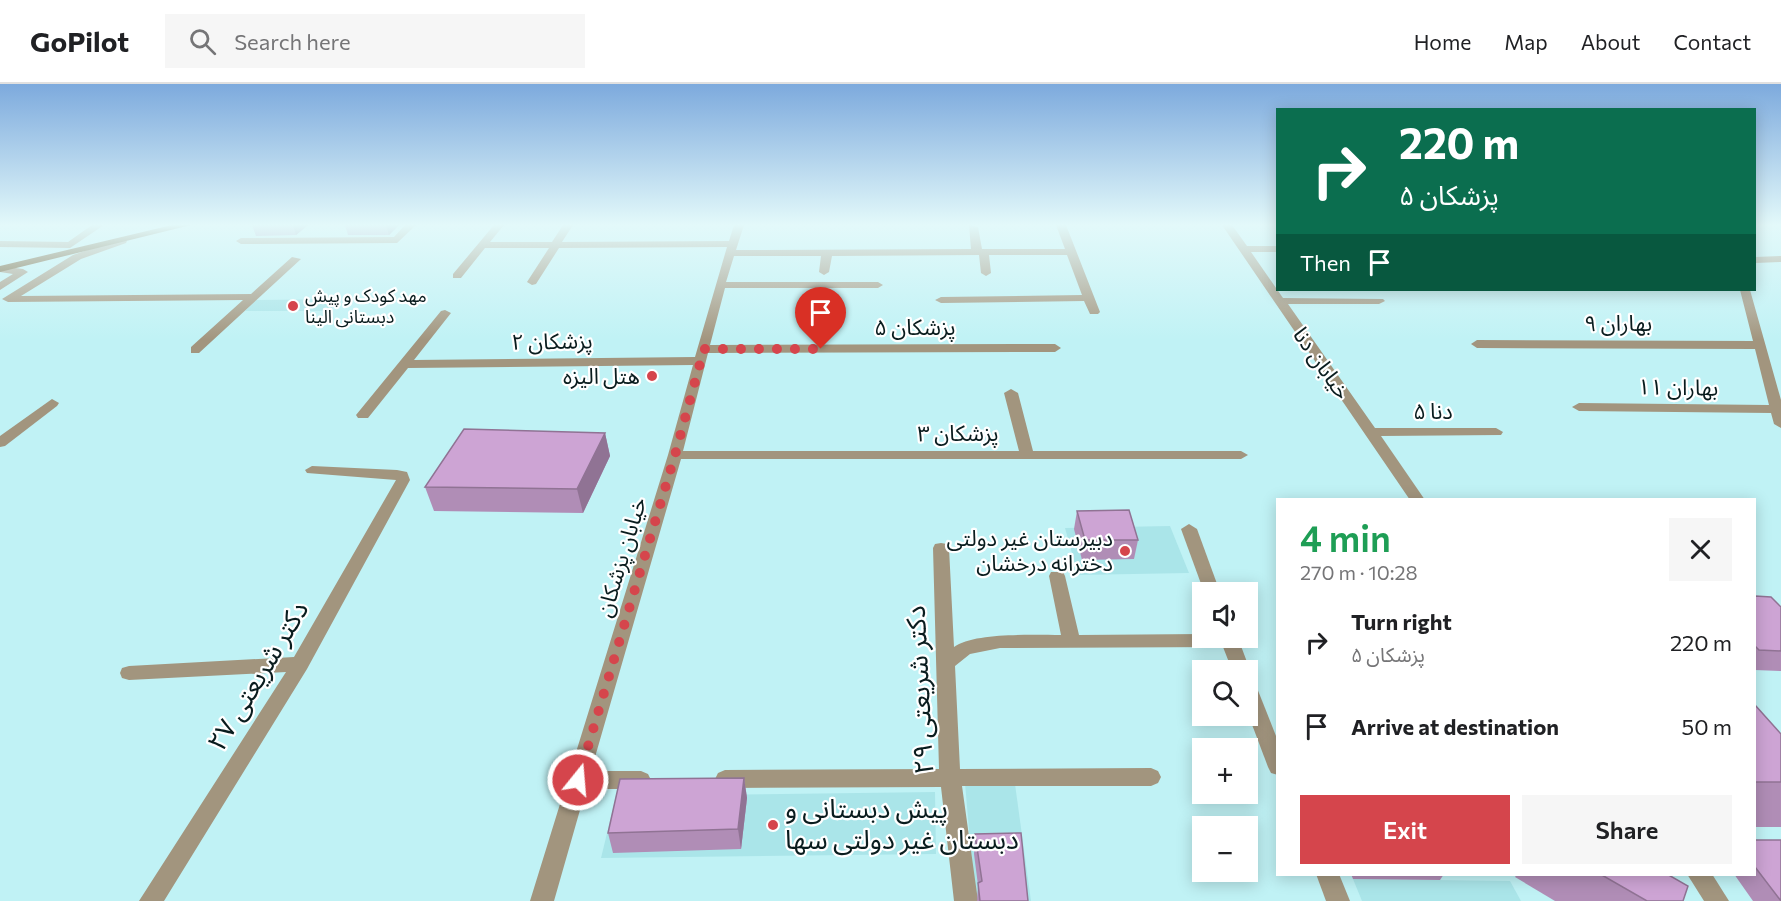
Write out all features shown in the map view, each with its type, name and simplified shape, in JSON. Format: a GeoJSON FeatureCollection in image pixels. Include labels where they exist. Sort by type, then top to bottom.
{"type":"FeatureCollection","features":[{"type":"Feature","properties":{"kind":"street"},"geometry":{"type":"LineString","coordinates":[[4,301],[66,263]]}},
{"type":"Feature","properties":{"kind":"street"},"geometry":{"type":"LineString","coordinates":[[195,350],[291,263]]}},
{"type":"Feature","properties":{"kind":"street"},"geometry":{"type":"LineString","coordinates":[[457,276],[468,263]]}},
{"type":"Feature","properties":{"kind":"street"},"geometry":{"type":"LineString","coordinates":[[532,282],[545,263]]}},
{"type":"Feature","properties":{"kind":"street","name":"خیابان پزشکان"},"geometry":{"type":"LineString","coordinates":[[542,901],[675,455],[727,263]]}},
{"type":"Feature","properties":{"kind":"street"},"geometry":{"type":"LineString","coordinates":[[824,272],[825,263]]}},
{"type":"Feature","properties":{"kind":"street"},"geometry":{"type":"LineString","coordinates":[[984,263],[987,273]]}},
{"type":"Feature","properties":{"kind":"street"},"geometry":{"type":"LineString","coordinates":[[1076,263],[1094,312]]}},
{"type":"Feature","properties":{"kind":"street","name":"خیابان دنا"},"geometry":{"type":"LineString","coordinates":[[1253,263],[1417,498]]}},
{"type":"Feature","properties":{"kind":"street"},"geometry":{"type":"LineString","coordinates":[[0,266],[23,272],[0,287]]}},
{"type":"Feature","properties":{"kind":"street"},"geometry":{"type":"LineString","coordinates":[[720,285],[878,285]]}},
{"type":"Feature","properties":{"kind":"street"},"geometry":{"type":"LineString","coordinates":[[1744,291],[1781,424]]}},
{"type":"Feature","properties":{"kind":"street"},"geometry":{"type":"LineString","coordinates":[[4,301],[252,297]]}},
{"type":"Feature","properties":{"kind":"street"},"geometry":{"type":"LineString","coordinates":[[941,300],[1089,298]]}},
{"type":"Feature","properties":{"kind":"street"},"geometry":{"type":"LineString","coordinates":[[1278,301],[1379,301]]}},
{"type":"Feature","properties":{"kind":"street"},"geometry":{"type":"LineString","coordinates":[[363,415],[445,313]]}},
{"type":"Feature","properties":{"kind":"street","name":"۹ بهاران"},"geometry":{"type":"LineString","coordinates":[[1477,344],[1760,345]]}},
{"type":"Feature","properties":{"kind":"street","name":"۵ پزشکان"},"geometry":{"type":"LineString","coordinates":[[701,355],[1055,348]]}},
{"type":"Feature","properties":{"kind":"street","name":"۲ پزشکان"},"geometry":{"type":"LineString","coordinates":[[404,364],[701,355]]}},
{"type":"Feature","properties":{"kind":"street"},"geometry":{"type":"LineString","coordinates":[[1011,393],[1027,454]]}},
{"type":"Feature","properties":{"kind":"street"},"geometry":{"type":"LineString","coordinates":[[0,444],[52,403]]}},
{"type":"Feature","properties":{"kind":"street","name":"۱۱ بهاران"},"geometry":{"type":"LineString","coordinates":[[1579,407],[1776,409]]}},
{"type":"Feature","properties":{"kind":"street","name":"۵ دنا"},"geometry":{"type":"LineString","coordinates":[[1371,432],[1496,432]]}},
{"type":"Feature","properties":{"kind":"street","name":"۳ پزشکان"},"geometry":{"type":"LineString","coordinates":[[675,455],[1241,455]]}},
{"type":"Feature","properties":{"kind":"street","name":"۲۷ دکتر شریعتی"},"geometry":{"type":"LineString","coordinates":[[151,901],[300,664],[403,480],[402,476],[312,470]]}},
{"type":"Feature","properties":{"kind":"street"},"geometry":{"type":"LineString","coordinates":[[1189,529],[1208,582]]}},
{"type":"Feature","properties":{"kind":"street","name":"۲۹ دکتر شریعتی"},"geometry":{"type":"LineString","coordinates":[[941,548],[950,778],[966,901]]}},
{"type":"Feature","properties":{"kind":"street"},"geometry":{"type":"LineString","coordinates":[[1057,576],[1071,641]]}},
{"type":"Feature","properties":{"kind":"street"},"geometry":{"type":"LineString","coordinates":[[945,664],[965,648],[1000,642],[1192,639]]}},
{"type":"Feature","properties":{"kind":"street"},"geometry":{"type":"LineString","coordinates":[[129,673],[300,664]]}},
{"type":"Feature","properties":{"kind":"street"},"geometry":{"type":"LineString","coordinates":[[1258,714],[1276,762]]}},
{"type":"Feature","properties":{"kind":"street"},"geometry":{"type":"LineString","coordinates":[[706,779],[1151,777]]}},
{"type":"Feature","properties":{"kind":"street"},"geometry":{"type":"LineString","coordinates":[[578,780],[660,780]]}},
{"type":"Feature","properties":{"kind":"street"},"geometry":{"type":"LineString","coordinates":[[1328,876],[1338,901]]}},
{"type":"Feature","properties":{"kind":"street"},"geometry":{"type":"LineString","coordinates":[[1699,876],[1717,901]]}},
{"type":"Feature","properties":{"kind":"shaded area","name":"مهد کودک و پیش دبستانی الینا"},"geometry":{"type":"Polygon","coordinates":[[[341,299],[330,311],[245,311],[256,300],[341,299]]]}},
{"type":"Feature","properties":{"kind":"shaded area","name":"دبیرستان غیر دولتی دخترانه درخشان"},"geometry":{"type":"Polygon","coordinates":[[[1170,526],[1189,573],[1078,575],[1065,528],[1170,526]]]}},
{"type":"Feature","properties":{"kind":"shaded area"},"geometry":{"type":"Polygon","coordinates":[[[965,783],[1015,784],[1031,901],[975,901],[965,783]]]}},
{"type":"Feature","properties":{"kind":"shaded area","name":"پیش دبستانی و دبستان غیر دولتی سها"},"geometry":{"type":"Polygon","coordinates":[[[935,792],[936,854],[601,858],[616,796],[935,792]]]}},
{"type":"Feature","properties":{"kind":"shaded area"},"geometry":{"type":"Polygon","coordinates":[[[1353,879],[1510,881],[1521,901],[1362,901],[1353,879]]]}},
{"type":"Feature","properties":{"kind":"building"},"geometry":{"type":"Polygon","coordinates":[[[464,429],[605,433],[577,489],[425,487],[464,429]]]}},
{"type":"Feature","properties":{"kind":"building"},"geometry":{"type":"Polygon","coordinates":[[[1129,510],[1138,540],[1085,540],[1077,511],[1129,510]]]}},
{"type":"Feature","properties":{"kind":"building"},"geometry":{"type":"Polygon","coordinates":[[[1756,596],[1771,597],[1781,607],[1781,651],[1759,650],[1756,647],[1756,596]]]}},
{"type":"Feature","properties":{"kind":"building"},"geometry":{"type":"Polygon","coordinates":[[[1756,706],[1781,734],[1781,782],[1756,782],[1756,706]]]}},
{"type":"Feature","properties":{"kind":"building"},"geometry":{"type":"Polygon","coordinates":[[[744,778],[738,829],[608,833],[620,779],[744,778]]]}},
{"type":"Feature","properties":{"kind":"building"},"geometry":{"type":"Polygon","coordinates":[[[1021,833],[1028,901],[980,901],[978,883],[982,881],[975,834],[1021,833]]]}},
{"type":"Feature","properties":{"kind":"building"},"geometry":{"type":"Polygon","coordinates":[[[1756,840],[1781,840],[1781,901],[1756,868],[1756,840]]]}},
{"type":"Feature","properties":{"kind":"building"},"geometry":{"type":"Polygon","coordinates":[[[1603,876],[1670,876],[1688,886],[1683,901],[1647,901],[1603,876]]]}},
{"type":"Feature","properties":{"kind":"place","name":"مهد کودک و پیش دبستانی الینا"},"geometry":{"type":"Point","coordinates":[293,306]}},
{"type":"Feature","properties":{"kind":"place","name":"هتل الیزه"},"geometry":{"type":"Point","coordinates":[652,376]}},
{"type":"Feature","properties":{"kind":"place","name":"دبیرستان غیر دولتی دخترانه درخشان"},"geometry":{"type":"Point","coordinates":[1125,551]}},
{"type":"Feature","properties":{"kind":"place","name":"پیش دبستانی و دبستان غیر دولتی سها"},"geometry":{"type":"Point","coordinates":[773,825]}},
{"type":"Feature","properties":{"kind":"route"},"geometry":{"type":"LineString","coordinates":[[578,780],[675,455],[704,349],[821,349]]}}]}
